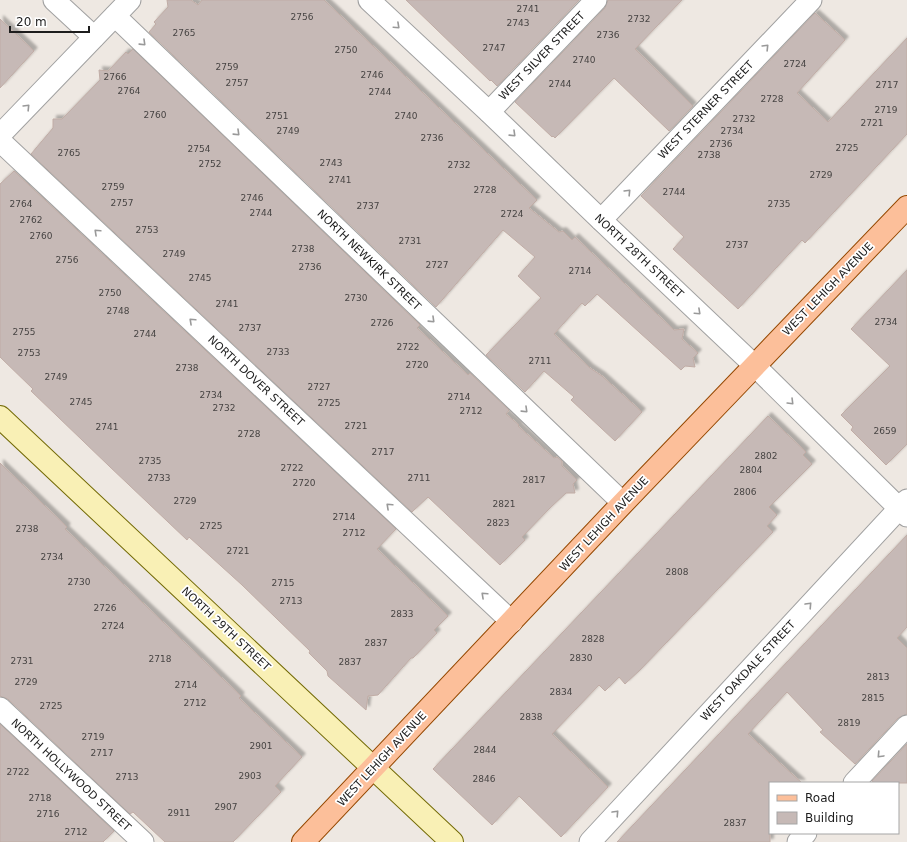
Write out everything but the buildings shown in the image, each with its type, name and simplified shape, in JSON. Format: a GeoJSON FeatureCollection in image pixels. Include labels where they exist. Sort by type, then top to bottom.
{"type":"FeatureCollection","features":[{"type":"Feature","properties":{"kind":"main road","name":"WEST LEHIGH AVENUE"},"geometry":{"type":"LineString","coordinates":[[303,842],[754,365],[907,207]]}},
{"type":"Feature","properties":{"kind":"street"},"geometry":{"type":"LineString","coordinates":[[54,0],[94,37]]}},
{"type":"Feature","properties":{"kind":"street"},"geometry":{"type":"LineString","coordinates":[[0,135],[130,0]]}},
{"type":"Feature","properties":{"kind":"street","name":"WEST SILVER STREET"},"geometry":{"type":"LineString","coordinates":[[489,112],[596,0]]}},
{"type":"Feature","properties":{"kind":"street","name":"WEST STERNER STREET"},"geometry":{"type":"LineString","coordinates":[[601,220],[811,0]]}},
{"type":"Feature","properties":{"kind":"street","name":"NORTH 28TH STREET"},"geometry":{"type":"LineString","coordinates":[[375,2],[601,220],[904,508]]}},
{"type":"Feature","properties":{"kind":"street","name":"NORTH NEWKIRK STREET"},"geometry":{"type":"LineString","coordinates":[[115,16],[623,503]]}},
{"type":"Feature","properties":{"kind":"street","name":"NORTH DOVER STREET"},"geometry":{"type":"LineString","coordinates":[[0,141],[512,622]]}},
{"type":"Feature","properties":{"kind":"street","name":"NORTH 29TH STREET"},"geometry":{"type":"LineString","coordinates":[[0,417],[374,767],[452,842]]}},
{"type":"Feature","properties":{"kind":"street","name":"WEST OAKDALE STREET"},"geometry":{"type":"LineString","coordinates":[[590,842],[904,508]]}},
{"type":"Feature","properties":{"kind":"street","name":"NORTH HOLLYWOOD STREET"},"geometry":{"type":"LineString","coordinates":[[0,708],[143,842]]}},
{"type":"Feature","properties":{"kind":"street"},"geometry":{"type":"LineString","coordinates":[[855,782],[907,726]]}},
{"type":"Feature","properties":{"kind":"street"},"geometry":{"type":"LineString","coordinates":[[798,842],[805,834]]}}]}
